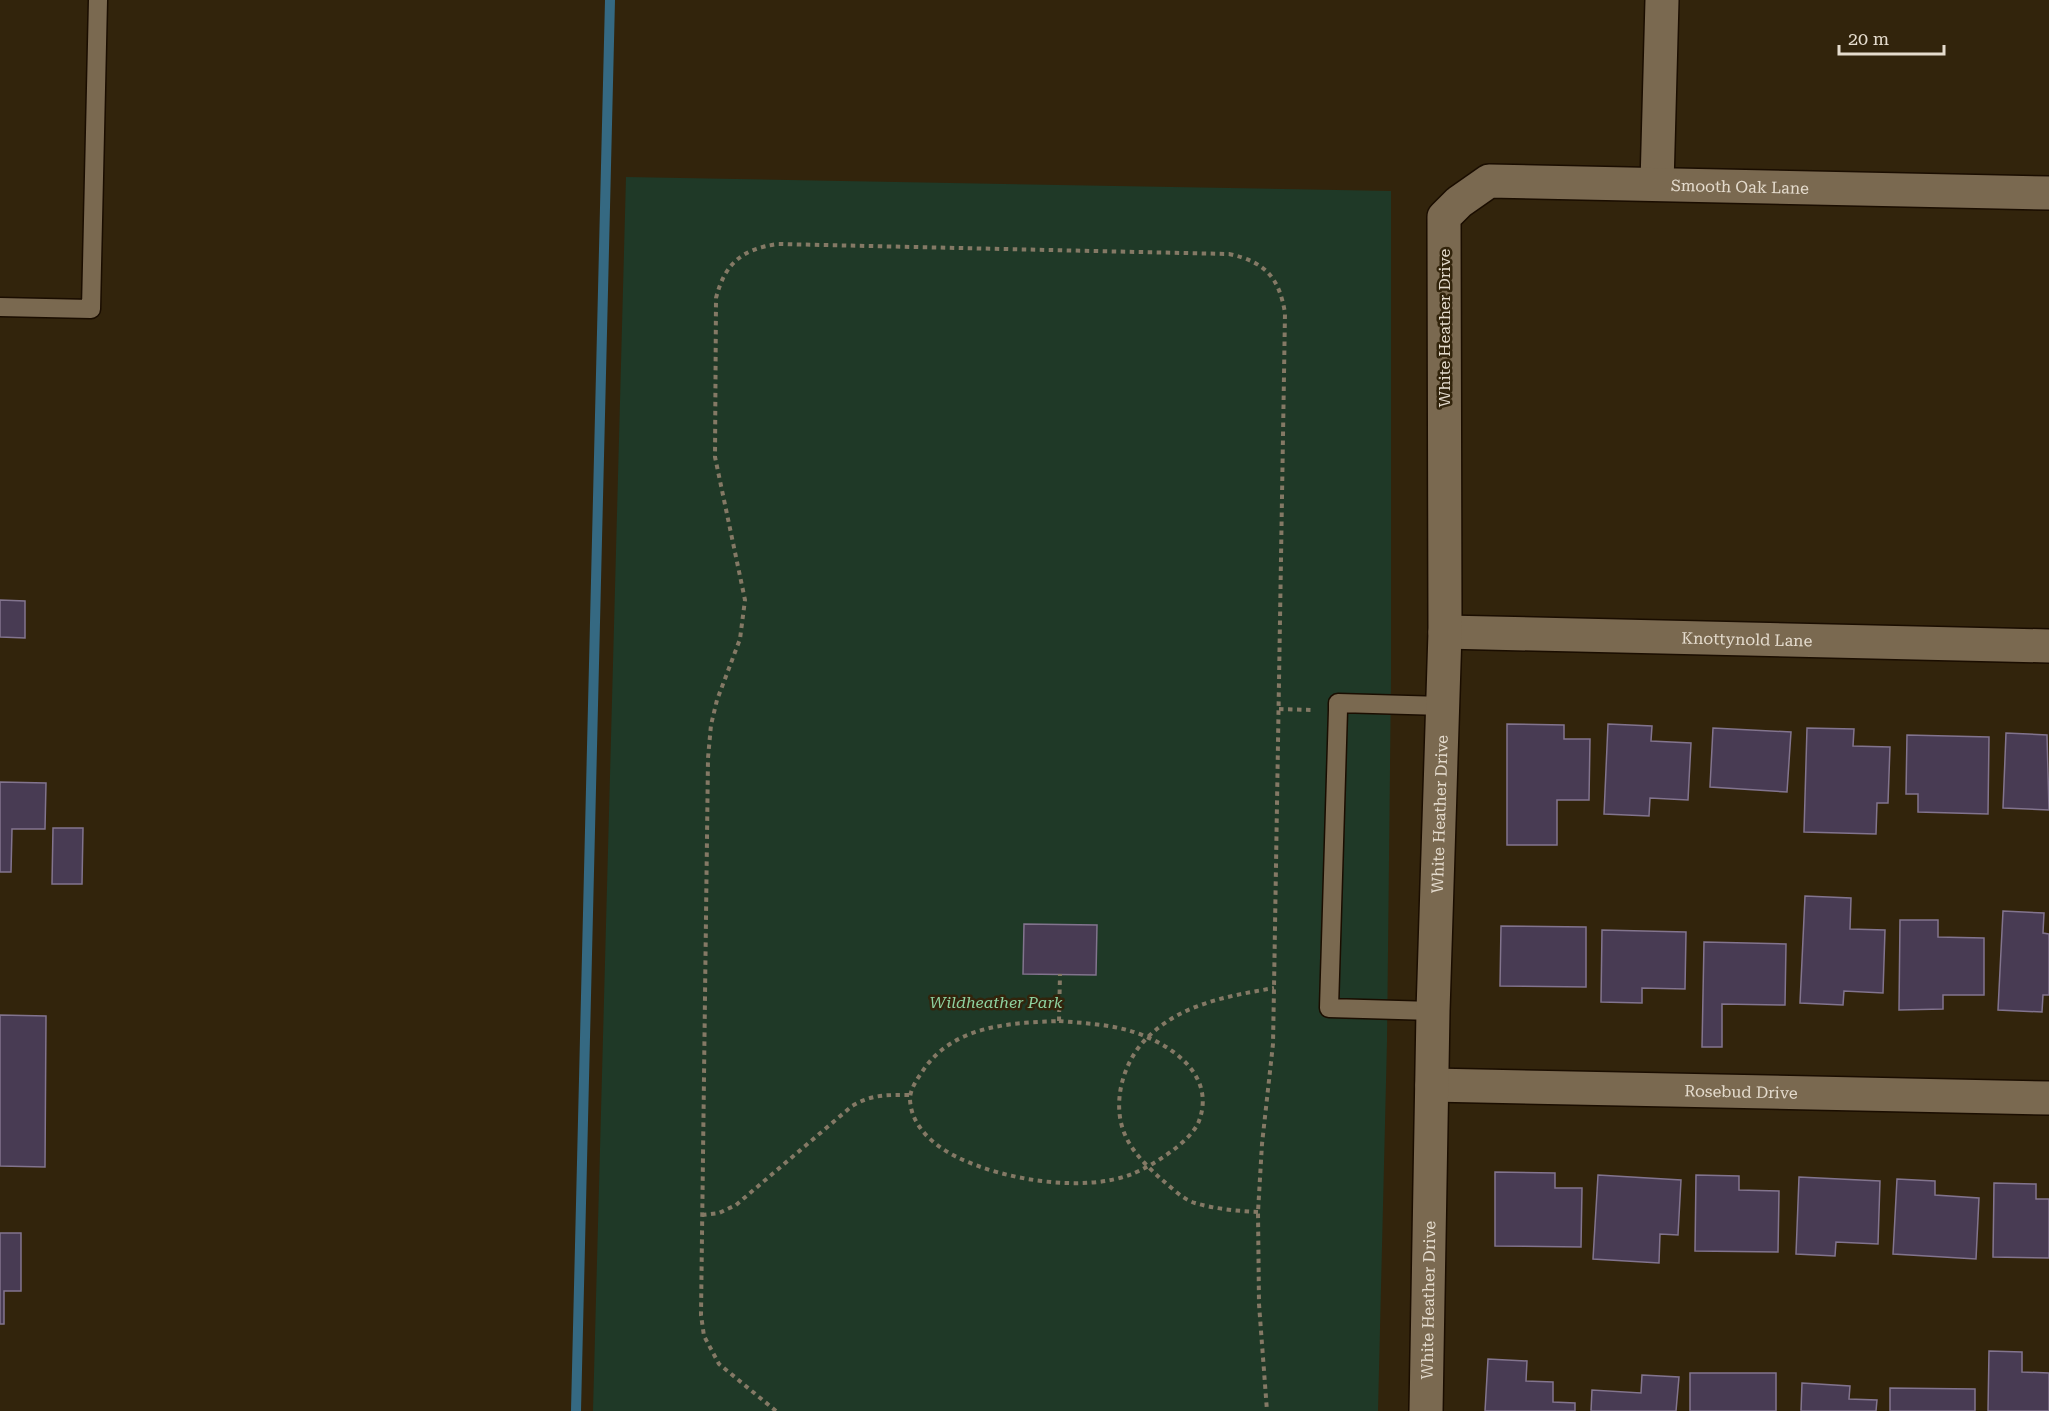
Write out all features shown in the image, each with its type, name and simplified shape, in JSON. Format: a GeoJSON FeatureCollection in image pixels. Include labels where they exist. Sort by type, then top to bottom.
{"type":"FeatureCollection","features":[{"type":"Feature","properties":{"kind":"street"},"geometry":{"type":"LineString","coordinates":[[1657,184],[1662,0]]}},
{"type":"Feature","properties":{"kind":"street","name":"Smooth Oak Lane"},"geometry":{"type":"LineString","coordinates":[[1444,217],[1459,202],[1489,181],[2049,193]]}},
{"type":"Feature","properties":{"kind":"street","name":"White Heather Drive"},"geometry":{"type":"LineString","coordinates":[[1426,1411],[1433,1011],[1445,632],[1444,217]]}},
{"type":"Feature","properties":{"kind":"street","name":"Knottynold Lane"},"geometry":{"type":"LineString","coordinates":[[1445,632],[2049,646]]}},
{"type":"Feature","properties":{"kind":"street","name":"Rosebud Drive"},"geometry":{"type":"LineString","coordinates":[[1432,1085],[2049,1098]]}},
{"type":"Feature","properties":{"kind":"lane"},"geometry":{"type":"LineString","coordinates":[[0,307],[91,309],[98,0]]}},
{"type":"Feature","properties":{"kind":"lane"},"geometry":{"type":"LineString","coordinates":[[1433,1011],[1329,1008],[1338,703],[1443,706]]}},
{"type":"Feature","properties":{"kind":"path"},"geometry":{"type":"LineString","coordinates":[[776,1411],[719,1364],[704,1336],[700,1315],[708,758],[711,725],[717,700],[740,639],[745,600],[715,457],[716,298],[720,281],[729,267],[743,254],[759,246],[778,243],[1230,254],[1247,258],[1263,267],[1276,281],[1285,313],[1273,1044],[1262,1144],[1258,1212],[1259,1304],[1267,1411]]}},
{"type":"Feature","properties":{"kind":"path"},"geometry":{"type":"LineString","coordinates":[[1059,1021],[1060,975]]}},
{"type":"Feature","properties":{"kind":"path"},"geometry":{"type":"LineString","coordinates":[[1258,1212],[1233,1210],[1193,1202],[1177,1192],[1147,1166],[1127,1138],[1122,1125],[1120,1094],[1129,1061],[1147,1038],[1171,1020],[1190,1009],[1216,999],[1274,988]]}},
{"type":"Feature","properties":{"kind":"path"},"geometry":{"type":"LineString","coordinates":[[1059,1021],[1098,1024],[1128,1030],[1147,1038],[1167,1047],[1194,1071],[1201,1087],[1202,1103],[1199,1122],[1192,1133],[1166,1155],[1131,1174],[1105,1180],[1047,1182],[997,1173],[960,1159],[932,1142],[921,1129],[912,1111],[910,1095],[914,1083],[943,1049],[961,1036],[1011,1024],[1059,1021]]}},
{"type":"Feature","properties":{"kind":"path"},"geometry":{"type":"LineString","coordinates":[[702,1215],[719,1213],[735,1205],[852,1106],[865,1098],[880,1095],[910,1095]]}},
{"type":"Feature","properties":{"kind":"green space","name":"Wildheather Park"},"geometry":{"type":"Polygon","coordinates":[[[626,177],[1391,191],[1391,677],[1387,1041],[1378,1411],[593,1411],[626,177]]]}},
{"type":"Feature","properties":{"kind":"building"},"geometry":{"type":"Polygon","coordinates":[[[0,600],[25,601],[25,638],[0,637],[0,600]]]}},
{"type":"Feature","properties":{"kind":"building"},"geometry":{"type":"Polygon","coordinates":[[[1507,724],[1564,725],[1564,739],[1590,739],[1589,800],[1557,800],[1557,845],[1507,845],[1507,724]]]}},
{"type":"Feature","properties":{"kind":"building"},"geometry":{"type":"Polygon","coordinates":[[[1608,724],[1652,726],[1651,741],[1691,743],[1688,800],[1650,798],[1649,816],[1604,814],[1608,724]]]}},
{"type":"Feature","properties":{"kind":"building"},"geometry":{"type":"Polygon","coordinates":[[[1713,728],[1791,732],[1787,792],[1710,787],[1713,728]]]}},
{"type":"Feature","properties":{"kind":"building"},"geometry":{"type":"Polygon","coordinates":[[[1807,728],[1854,729],[1853,746],[1890,747],[1888,803],[1877,803],[1876,834],[1804,832],[1807,728]]]}},
{"type":"Feature","properties":{"kind":"building"},"geometry":{"type":"Polygon","coordinates":[[[2006,733],[2047,735],[2049,810],[2003,808],[2006,733]]]}},
{"type":"Feature","properties":{"kind":"building"},"geometry":{"type":"Polygon","coordinates":[[[1907,735],[1989,737],[1988,814],[1918,812],[1918,794],[1906,794],[1907,735]]]}},
{"type":"Feature","properties":{"kind":"building"},"geometry":{"type":"Polygon","coordinates":[[[0,782],[46,783],[45,829],[12,829],[11,872],[0,872],[0,782]]]}},
{"type":"Feature","properties":{"kind":"building"},"geometry":{"type":"Polygon","coordinates":[[[53,828],[83,828],[82,884],[52,884],[53,828]]]}},
{"type":"Feature","properties":{"kind":"building"},"geometry":{"type":"Polygon","coordinates":[[[1805,896],[1851,898],[1850,929],[1885,930],[1883,993],[1844,991],[1843,1005],[1800,1003],[1805,896]]]}},
{"type":"Feature","properties":{"kind":"building"},"geometry":{"type":"Polygon","coordinates":[[[2003,911],[2044,913],[2043,933],[2049,934],[2049,995],[2043,995],[2042,1012],[1998,1010],[2003,911]]]}},
{"type":"Feature","properties":{"kind":"building"},"geometry":{"type":"Polygon","coordinates":[[[1900,920],[1938,920],[1938,937],[1984,938],[1984,995],[1943,995],[1943,1009],[1899,1010],[1900,920]]]}},
{"type":"Feature","properties":{"kind":"building"},"geometry":{"type":"Polygon","coordinates":[[[1024,924],[1097,925],[1096,975],[1023,974],[1024,924]]]}},
{"type":"Feature","properties":{"kind":"building"},"geometry":{"type":"Polygon","coordinates":[[[1501,926],[1586,927],[1586,987],[1500,986],[1501,926]]]}},
{"type":"Feature","properties":{"kind":"building"},"geometry":{"type":"Polygon","coordinates":[[[1602,930],[1686,932],[1685,989],[1642,988],[1642,1003],[1601,1002],[1602,930]]]}},
{"type":"Feature","properties":{"kind":"building"},"geometry":{"type":"Polygon","coordinates":[[[1704,942],[1786,944],[1785,1005],[1722,1004],[1722,1047],[1702,1047],[1704,942]]]}},
{"type":"Feature","properties":{"kind":"building"},"geometry":{"type":"Polygon","coordinates":[[[0,1015],[46,1016],[45,1167],[0,1166],[0,1015]]]}},
{"type":"Feature","properties":{"kind":"building"},"geometry":{"type":"Polygon","coordinates":[[[1495,1172],[1555,1173],[1555,1188],[1582,1188],[1581,1247],[1495,1246],[1495,1172]]]}},
{"type":"Feature","properties":{"kind":"building"},"geometry":{"type":"Polygon","coordinates":[[[1598,1175],[1681,1180],[1678,1235],[1660,1234],[1659,1263],[1593,1259],[1598,1175]]]}},
{"type":"Feature","properties":{"kind":"building"},"geometry":{"type":"Polygon","coordinates":[[[1696,1175],[1739,1176],[1739,1190],[1779,1191],[1778,1252],[1695,1251],[1696,1175]]]}},
{"type":"Feature","properties":{"kind":"building"},"geometry":{"type":"Polygon","coordinates":[[[1799,1177],[1880,1181],[1878,1244],[1836,1242],[1835,1256],[1796,1254],[1799,1177]]]}},
{"type":"Feature","properties":{"kind":"building"},"geometry":{"type":"Polygon","coordinates":[[[1897,1179],[1935,1181],[1935,1195],[1979,1198],[1976,1259],[1893,1254],[1897,1179]]]}},
{"type":"Feature","properties":{"kind":"building"},"geometry":{"type":"Polygon","coordinates":[[[1994,1183],[2036,1184],[2036,1199],[2049,1199],[2049,1258],[1993,1257],[1994,1183]]]}},
{"type":"Feature","properties":{"kind":"building"},"geometry":{"type":"Polygon","coordinates":[[[0,1233],[21,1233],[21,1291],[4,1291],[4,1324],[0,1324],[0,1233]]]}},
{"type":"Feature","properties":{"kind":"building"},"geometry":{"type":"Polygon","coordinates":[[[1989,1351],[2022,1352],[2022,1372],[2049,1373],[2049,1411],[1988,1411],[1989,1351]]]}},
{"type":"Feature","properties":{"kind":"building"},"geometry":{"type":"Polygon","coordinates":[[[1488,1359],[1527,1361],[1526,1381],[1553,1382],[1553,1402],[1575,1403],[1575,1411],[1485,1411],[1488,1359]]]}},
{"type":"Feature","properties":{"kind":"building"},"geometry":{"type":"Polygon","coordinates":[[[1690,1373],[1776,1373],[1776,1411],[1690,1411],[1690,1373]]]}},
{"type":"Feature","properties":{"kind":"building"},"geometry":{"type":"Polygon","coordinates":[[[1642,1375],[1679,1377],[1676,1411],[1591,1411],[1592,1390],[1641,1393],[1642,1375]]]}},
{"type":"Feature","properties":{"kind":"building"},"geometry":{"type":"Polygon","coordinates":[[[1802,1383],[1850,1386],[1849,1399],[1877,1400],[1876,1411],[1801,1411],[1802,1383]]]}},
{"type":"Feature","properties":{"kind":"building"},"geometry":{"type":"Polygon","coordinates":[[[1890,1388],[1975,1389],[1975,1411],[1890,1411],[1890,1388]]]}},
{"type":"Feature","properties":{"kind":"waterway"},"geometry":{"type":"LineString","coordinates":[[576,1411],[610,0]]}}]}
